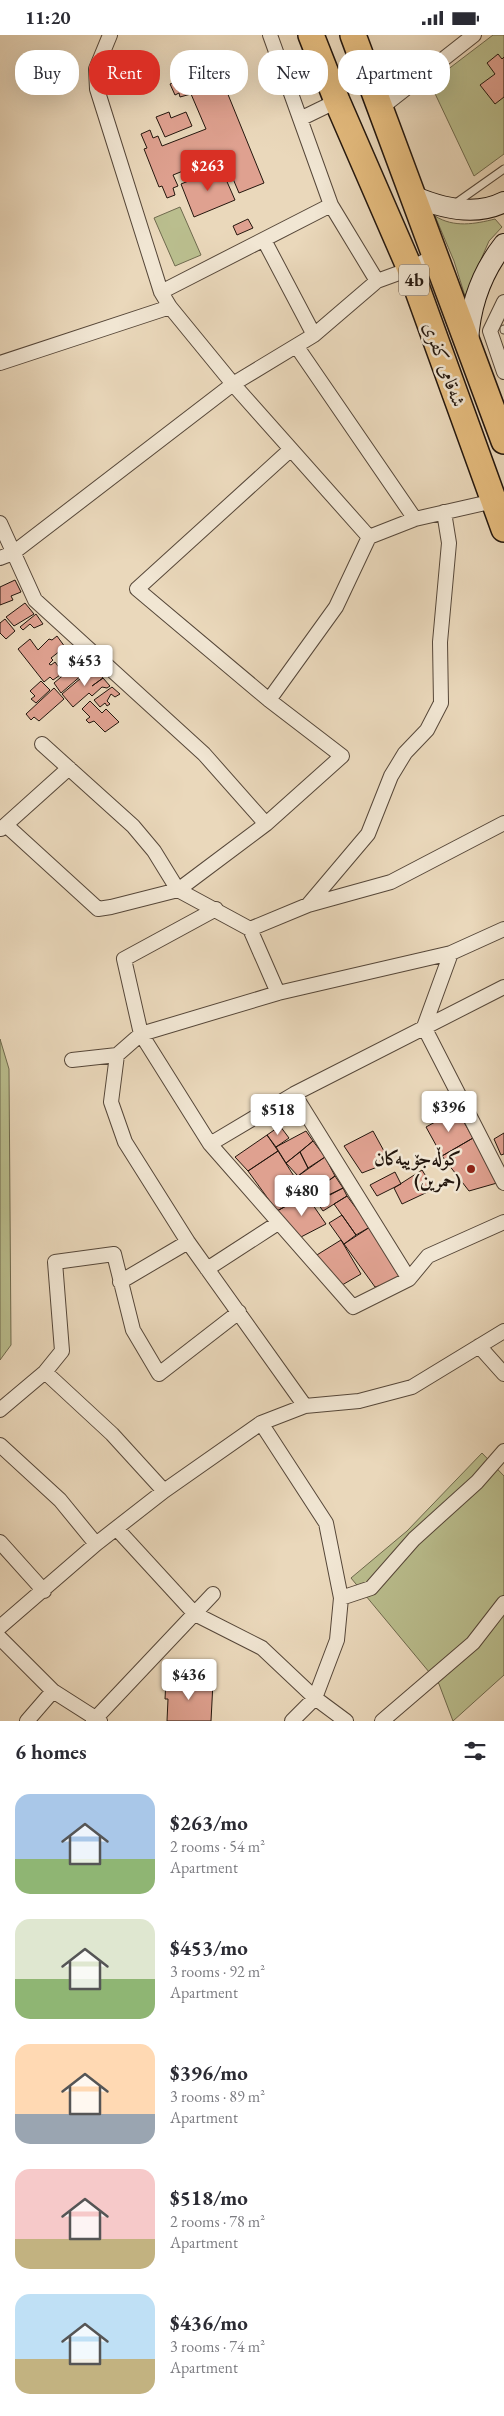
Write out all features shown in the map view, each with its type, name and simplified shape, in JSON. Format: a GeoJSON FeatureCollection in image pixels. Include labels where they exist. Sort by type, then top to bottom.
{"type":"FeatureCollection","features":[{"type":"Feature","properties":{"kind":"highway","name":"شەقامی کفری"},"geometry":{"type":"LineString","coordinates":[[311,35],[336,101],[410,269],[504,529]]}},
{"type":"Feature","properties":{"kind":"highway","name":"شەقامی کفری"},"geometry":{"type":"LineString","coordinates":[[353,35],[468,343],[502,424]]}},
{"type":"Feature","properties":{"kind":"main road"},"geometry":{"type":"LineString","coordinates":[[413,196],[449,208],[480,209],[496,206],[504,202]]}},
{"type":"Feature","properties":{"kind":"main road"},"geometry":{"type":"LineString","coordinates":[[468,343],[469,319],[476,294],[494,258],[504,244]]}},
{"type":"Feature","properties":{"kind":"street"},"geometry":{"type":"LineString","coordinates":[[110,35],[96,69],[96,84],[161,292],[170,307],[233,384],[369,537]]}},
{"type":"Feature","properties":{"kind":"street"},"geometry":{"type":"LineString","coordinates":[[270,35],[302,118],[331,205],[377,281]]}},
{"type":"Feature","properties":{"kind":"street"},"geometry":{"type":"LineString","coordinates":[[380,108],[474,35]]}},
{"type":"Feature","properties":{"kind":"street"},"geometry":{"type":"LineString","coordinates":[[302,118],[336,101]]}},
{"type":"Feature","properties":{"kind":"street"},"geometry":{"type":"LineString","coordinates":[[161,292],[331,205]]}},
{"type":"Feature","properties":{"kind":"street"},"geometry":{"type":"LineString","coordinates":[[264,240],[314,335]]}},
{"type":"Feature","properties":{"kind":"street"},"geometry":{"type":"LineString","coordinates":[[7,556],[233,384],[314,335],[377,281],[410,269],[436,255]]}},
{"type":"Feature","properties":{"kind":"street"},"geometry":{"type":"LineString","coordinates":[[504,302],[490,331],[504,372]]}},
{"type":"Feature","properties":{"kind":"street"},"geometry":{"type":"LineString","coordinates":[[0,363],[170,307]]}},
{"type":"Feature","properties":{"kind":"street"},"geometry":{"type":"LineString","coordinates":[[297,347],[415,519]]}},
{"type":"Feature","properties":{"kind":"street"},"geometry":{"type":"LineString","coordinates":[[69,768],[4,828],[98,909],[178,890],[266,824],[342,756],[269,700],[137,589],[290,450]]}},
{"type":"Feature","properties":{"kind":"street"},"geometry":{"type":"LineString","coordinates":[[269,700],[336,607],[369,537],[415,519],[494,501]]}},
{"type":"Feature","properties":{"kind":"street"},"geometry":{"type":"LineString","coordinates":[[308,905],[368,834],[391,776],[404,753],[428,731],[441,703],[440,642],[449,543],[444,512]]}},
{"type":"Feature","properties":{"kind":"street"},"geometry":{"type":"LineString","coordinates":[[0,523],[7,556],[35,600],[204,754],[266,824]]}},
{"type":"Feature","properties":{"kind":"street"},"geometry":{"type":"LineString","coordinates":[[42,745],[133,826],[154,851],[178,890],[250,929],[278,993]]}},
{"type":"Feature","properties":{"kind":"street"},"geometry":{"type":"LineString","coordinates":[[250,929],[308,905],[391,882],[504,823]]}},
{"type":"Feature","properties":{"kind":"street"},"geometry":{"type":"LineString","coordinates":[[216,909],[124,959],[142,1034],[210,1145],[353,1307],[409,1279],[428,1257],[504,1222]]}},
{"type":"Feature","properties":{"kind":"street"},"geometry":{"type":"LineString","coordinates":[[72,1060],[118,1055],[142,1034],[278,993],[450,953],[504,929]]}},
{"type":"Feature","properties":{"kind":"street"},"geometry":{"type":"LineString","coordinates":[[450,953],[424,1027],[504,1183]]}},
{"type":"Feature","properties":{"kind":"street"},"geometry":{"type":"LineString","coordinates":[[210,1145],[294,1094],[504,987]]}},
{"type":"Feature","properties":{"kind":"street"},"geometry":{"type":"LineString","coordinates":[[118,1055],[112,1102],[125,1141],[188,1242],[305,1406]]}},
{"type":"Feature","properties":{"kind":"street"},"geometry":{"type":"LineString","coordinates":[[294,1094],[409,1279]]}},
{"type":"Feature","properties":{"kind":"street"},"geometry":{"type":"LineString","coordinates":[[208,1269],[278,1223]]}},
{"type":"Feature","properties":{"kind":"street"},"geometry":{"type":"LineString","coordinates":[[120,1282],[188,1242]]}},
{"type":"Feature","properties":{"kind":"street"},"geometry":{"type":"LineString","coordinates":[[0,1410],[45,1372],[62,1351],[55,1262],[114,1254],[133,1330],[159,1374],[238,1312]]}},
{"type":"Feature","properties":{"kind":"street"},"geometry":{"type":"LineString","coordinates":[[0,1627],[44,1591],[96,1544],[164,1491],[261,1423],[305,1406],[358,1401],[412,1387],[504,1331]]}},
{"type":"Feature","properties":{"kind":"street"},"geometry":{"type":"LineString","coordinates":[[479,1346],[504,1374]]}},
{"type":"Feature","properties":{"kind":"street"},"geometry":{"type":"LineString","coordinates":[[45,1372],[112,1434],[164,1491]]}},
{"type":"Feature","properties":{"kind":"street"},"geometry":{"type":"LineString","coordinates":[[261,1423],[326,1523],[341,1598],[337,1639],[315,1698],[292,1721]]}},
{"type":"Feature","properties":{"kind":"street"},"geometry":{"type":"LineString","coordinates":[[0,1445],[60,1501],[96,1544]]}},
{"type":"Feature","properties":{"kind":"street"},"geometry":{"type":"LineString","coordinates":[[341,1598],[371,1588],[414,1539],[477,1481],[504,1451]]}},
{"type":"Feature","properties":{"kind":"street"},"geometry":{"type":"LineString","coordinates":[[117,1529],[195,1614],[262,1648],[315,1698],[346,1721]]}},
{"type":"Feature","properties":{"kind":"street"},"geometry":{"type":"LineString","coordinates":[[0,1542],[44,1591]]}},
{"type":"Feature","properties":{"kind":"street"},"geometry":{"type":"LineString","coordinates":[[0,1638],[53,1691],[97,1720],[213,1594]]}},
{"type":"Feature","properties":{"kind":"street"},"geometry":{"type":"LineString","coordinates":[[382,1721],[473,1643],[504,1603]]}},
{"type":"Feature","properties":{"kind":"street"},"geometry":{"type":"LineString","coordinates":[[27,1721],[53,1691]]}},
{"type":"Feature","properties":{"kind":"lane"},"geometry":{"type":"LineString","coordinates":[[449,208],[504,169]]}},
{"type":"Feature","properties":{"kind":"green space"},"geometry":{"type":"Polygon","coordinates":[[[493,35],[504,35],[504,154],[474,176],[436,95],[450,95],[450,68],[493,35]]]}},
{"type":"Feature","properties":{"kind":"green space"},"geometry":{"type":"Polygon","coordinates":[[[180,207],[201,255],[175,266],[154,218],[180,207]]]}},
{"type":"Feature","properties":{"kind":"green space"},"geometry":{"type":"Polygon","coordinates":[[[435,216],[457,224],[495,219],[502,227],[489,241],[465,296],[454,261],[435,216]]]}},
{"type":"Feature","properties":{"kind":"green space"},"geometry":{"type":"Polygon","coordinates":[[[0,1039],[9,1069],[11,1345],[0,1360],[0,1039]]]}},
{"type":"Feature","properties":{"kind":"green space"},"geometry":{"type":"Polygon","coordinates":[[[482,1453],[504,1476],[504,1675],[453,1721],[439,1684],[351,1578],[407,1531],[482,1453]]]}},
{"type":"Feature","properties":{"kind":"building"},"geometry":{"type":"Polygon","coordinates":[[[498,54],[502,59],[504,57],[504,97],[495,104],[480,85],[495,74],[487,63],[498,54]]]}},
{"type":"Feature","properties":{"kind":"building"},"geometry":{"type":"Polygon","coordinates":[[[191,95],[228,95],[264,183],[239,193],[223,155],[173,175],[178,186],[173,188],[175,195],[167,198],[162,186],[159,187],[144,149],[147,148],[141,134],[150,130],[153,138],[158,136],[162,146],[206,129],[191,95]]]}},
{"type":"Feature","properties":{"kind":"building"},"geometry":{"type":"Polygon","coordinates":[[[169,112],[171,118],[186,112],[192,126],[165,137],[156,117],[169,112]]]}},
{"type":"Feature","properties":{"kind":"building"},"geometry":{"type":"Polygon","coordinates":[[[221,168],[235,200],[194,217],[181,184],[221,168]]]}},
{"type":"Feature","properties":{"kind":"building"},"geometry":{"type":"Polygon","coordinates":[[[248,219],[253,228],[237,235],[233,226],[248,219]]]}},
{"type":"Feature","properties":{"kind":"building"},"geometry":{"type":"Polygon","coordinates":[[[15,580],[21,592],[11,596],[13,600],[0,605],[0,587],[15,580]]]}},
{"type":"Feature","properties":{"kind":"building"},"geometry":{"type":"Polygon","coordinates":[[[25,603],[34,614],[14,626],[6,617],[25,603]]]}},
{"type":"Feature","properties":{"kind":"building"},"geometry":{"type":"Polygon","coordinates":[[[36,614],[43,624],[34,628],[30,624],[23,630],[20,627],[36,614]]]}},
{"type":"Feature","properties":{"kind":"building"},"geometry":{"type":"Polygon","coordinates":[[[5,619],[15,631],[6,639],[0,633],[0,623],[5,619]]]}},
{"type":"Feature","properties":{"kind":"building"},"geometry":{"type":"Polygon","coordinates":[[[57,636],[65,647],[51,658],[53,660],[49,664],[51,665],[55,662],[63,673],[53,680],[50,677],[44,682],[18,649],[30,639],[38,650],[49,639],[52,640],[57,636]]]}},
{"type":"Feature","properties":{"kind":"building"},"geometry":{"type":"Polygon","coordinates":[[[92,665],[110,686],[107,688],[102,687],[92,696],[89,693],[73,707],[62,694],[87,673],[85,671],[92,665]]]}},
{"type":"Feature","properties":{"kind":"building"},"geometry":{"type":"Polygon","coordinates":[[[73,667],[76,671],[78,669],[83,674],[61,693],[54,683],[73,667]]]}},
{"type":"Feature","properties":{"kind":"building"},"geometry":{"type":"Polygon","coordinates":[[[41,681],[50,690],[36,703],[31,699],[35,696],[30,691],[41,681]]]}},
{"type":"Feature","properties":{"kind":"building"},"geometry":{"type":"Polygon","coordinates":[[[112,687],[120,694],[115,697],[111,694],[107,701],[110,704],[107,706],[105,703],[100,707],[94,700],[112,687]]]}},
{"type":"Feature","properties":{"kind":"building"},"geometry":{"type":"Polygon","coordinates":[[[54,688],[64,699],[39,721],[34,717],[31,720],[26,714],[54,688]]]}},
{"type":"Feature","properties":{"kind":"building"},"geometry":{"type":"Polygon","coordinates":[[[90,701],[102,713],[106,709],[119,722],[105,732],[94,721],[89,723],[86,720],[90,717],[82,709],[90,701]]]}},
{"type":"Feature","properties":{"kind":"building"},"geometry":{"type":"Polygon","coordinates":[[[457,1110],[473,1138],[442,1156],[426,1127],[457,1110]]]}},
{"type":"Feature","properties":{"kind":"building"},"geometry":{"type":"Polygon","coordinates":[[[280,1126],[289,1138],[276,1147],[267,1135],[280,1126]]]}},
{"type":"Feature","properties":{"kind":"building"},"geometry":{"type":"Polygon","coordinates":[[[306,1131],[313,1141],[286,1163],[276,1147],[306,1131]]]}},
{"type":"Feature","properties":{"kind":"building"},"geometry":{"type":"Polygon","coordinates":[[[373,1131],[390,1162],[362,1173],[344,1146],[373,1131]]]}},
{"type":"Feature","properties":{"kind":"building"},"geometry":{"type":"Polygon","coordinates":[[[504,1133],[504,1154],[501,1155],[494,1139],[504,1133]]]}},
{"type":"Feature","properties":{"kind":"building"},"geometry":{"type":"Polygon","coordinates":[[[267,1135],[278,1151],[248,1171],[235,1157],[267,1135]]]}},
{"type":"Feature","properties":{"kind":"building","name":"کوڵەجۆییەکان (حمرین)"},"geometry":{"type":"Polygon","coordinates":[[[473,1138],[497,1183],[469,1191],[442,1156],[473,1138]]]}},
{"type":"Feature","properties":{"kind":"building"},"geometry":{"type":"Polygon","coordinates":[[[313,1141],[325,1157],[308,1168],[300,1152],[313,1141]]]}},
{"type":"Feature","properties":{"kind":"building"},"geometry":{"type":"Polygon","coordinates":[[[278,1151],[306,1195],[277,1211],[248,1171],[278,1151]]]}},
{"type":"Feature","properties":{"kind":"building"},"geometry":{"type":"Polygon","coordinates":[[[300,1152],[308,1168],[298,1176],[286,1163],[300,1152]]]}},
{"type":"Feature","properties":{"kind":"building"},"geometry":{"type":"Polygon","coordinates":[[[325,1157],[335,1176],[319,1188],[315,1181],[305,1186],[298,1176],[325,1157]]]}},
{"type":"Feature","properties":{"kind":"building"},"geometry":{"type":"Polygon","coordinates":[[[422,1170],[434,1189],[402,1204],[394,1188],[422,1170]]]}},
{"type":"Feature","properties":{"kind":"building"},"geometry":{"type":"Polygon","coordinates":[[[395,1172],[401,1184],[377,1196],[370,1185],[395,1172]]]}},
{"type":"Feature","properties":{"kind":"building"},"geometry":{"type":"Polygon","coordinates":[[[335,1176],[343,1188],[330,1195],[322,1185],[335,1176]]]}},
{"type":"Feature","properties":{"kind":"building"},"geometry":{"type":"Polygon","coordinates":[[[343,1188],[347,1196],[323,1211],[316,1201],[343,1188]]]}},
{"type":"Feature","properties":{"kind":"building"},"geometry":{"type":"Polygon","coordinates":[[[306,1195],[326,1224],[299,1238],[277,1211],[306,1195]]]}},
{"type":"Feature","properties":{"kind":"building"},"geometry":{"type":"Polygon","coordinates":[[[347,1196],[370,1227],[356,1235],[334,1204],[347,1196]]]}},
{"type":"Feature","properties":{"kind":"building"},"geometry":{"type":"Polygon","coordinates":[[[342,1215],[356,1235],[344,1244],[329,1223],[342,1215]]]}},
{"type":"Feature","properties":{"kind":"building"},"geometry":{"type":"Polygon","coordinates":[[[370,1227],[405,1279],[375,1287],[344,1244],[370,1227]]]}},
{"type":"Feature","properties":{"kind":"building"},"geometry":{"type":"Polygon","coordinates":[[[341,1240],[361,1274],[337,1288],[312,1258],[341,1240]]]}},
{"type":"Feature","properties":{"kind":"building"},"geometry":{"type":"Polygon","coordinates":[[[166,1680],[213,1682],[211,1721],[167,1721],[168,1699],[165,1699],[166,1680]]]}},
{"type":"Feature","properties":{"kind":"place","name":"کوڵەجۆییەکان (حمرین)"},"geometry":{"type":"Point","coordinates":[471,1169]}}]}
